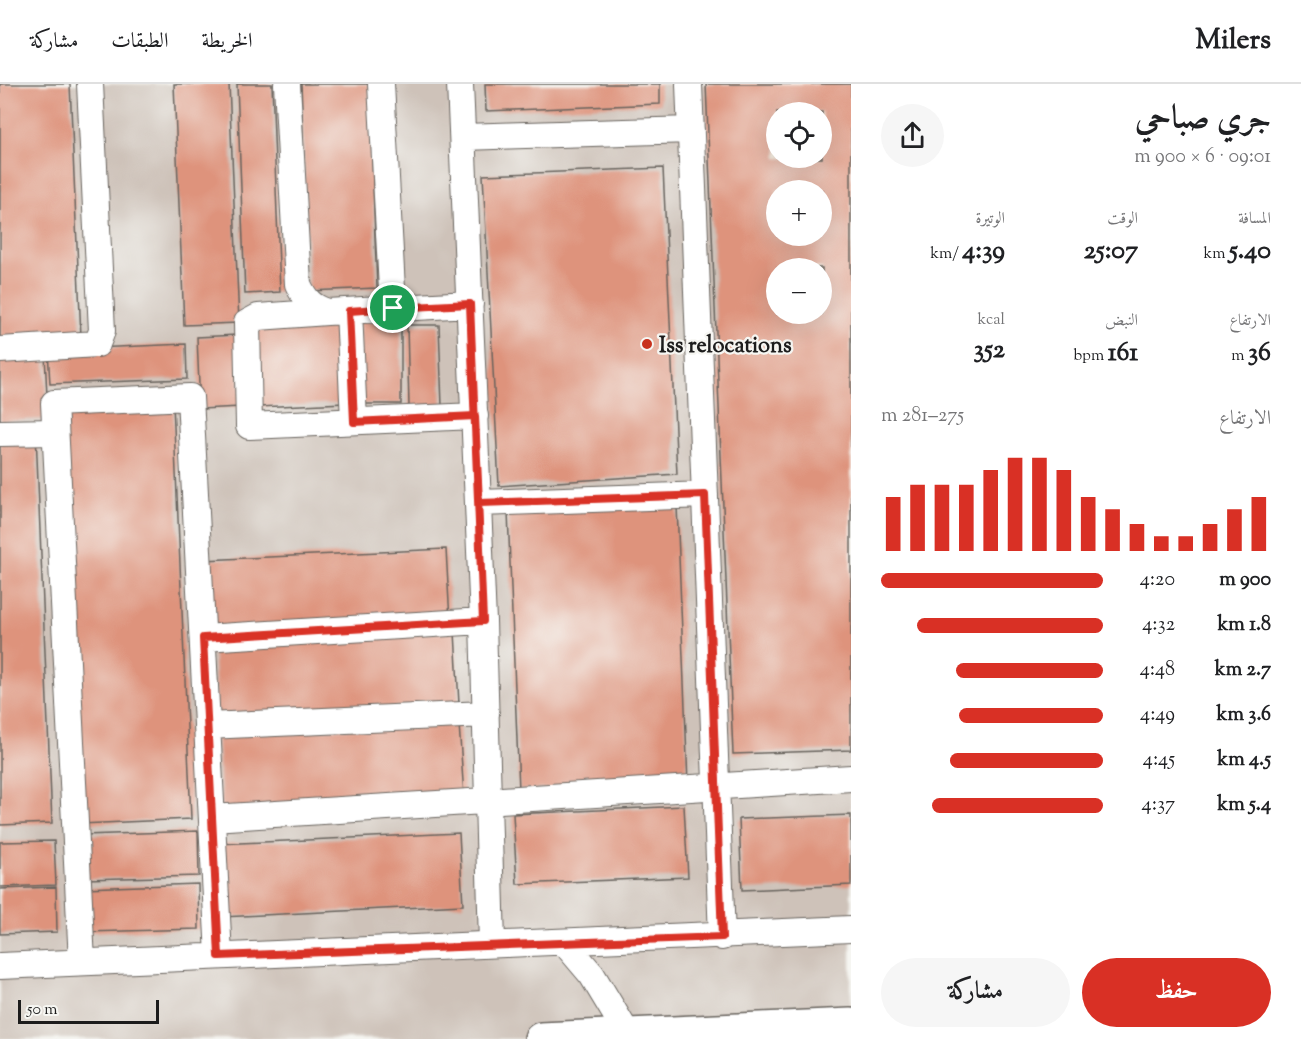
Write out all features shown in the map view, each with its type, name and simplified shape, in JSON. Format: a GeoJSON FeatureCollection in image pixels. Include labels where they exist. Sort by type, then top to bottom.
{"type":"FeatureCollection","features":[{"type":"Feature","properties":{"kind":"main road"},"geometry":{"type":"LineString","coordinates":[[541,1039],[851,1025]]}},
{"type":"Feature","properties":{"kind":"lane"},"geometry":{"type":"LineString","coordinates":[[0,350],[97,344],[102,331],[90,84]]}},
{"type":"Feature","properties":{"kind":"lane"},"geometry":{"type":"LineString","coordinates":[[287,84],[298,284],[304,298],[314,307],[338,311]]}},
{"type":"Feature","properties":{"kind":"lane"},"geometry":{"type":"LineString","coordinates":[[381,84],[393,308]]}},
{"type":"Feature","properties":{"kind":"lane"},"geometry":{"type":"LineString","coordinates":[[460,84],[479,503],[492,944]]}},
{"type":"Feature","properties":{"kind":"lane"},"geometry":{"type":"LineString","coordinates":[[689,84],[722,937]]}},
{"type":"Feature","properties":{"kind":"lane"},"geometry":{"type":"LineString","coordinates":[[463,137],[691,130]]}},
{"type":"Feature","properties":{"kind":"lane"},"geometry":{"type":"LineString","coordinates":[[470,304],[258,317],[248,323],[249,426],[475,416]]}},
{"type":"Feature","properties":{"kind":"lane"},"geometry":{"type":"LineString","coordinates":[[338,311],[354,422]]}},
{"type":"Feature","properties":{"kind":"lane"},"geometry":{"type":"LineString","coordinates":[[82,962],[54,403],[190,397],[219,956]]}},
{"type":"Feature","properties":{"kind":"lane"},"geometry":{"type":"LineString","coordinates":[[0,433],[55,432]]}},
{"type":"Feature","properties":{"kind":"lane"},"geometry":{"type":"LineString","coordinates":[[479,503],[705,495]]}},
{"type":"Feature","properties":{"kind":"lane"},"geometry":{"type":"LineString","coordinates":[[203,638],[483,621]]}},
{"type":"Feature","properties":{"kind":"lane"},"geometry":{"type":"LineString","coordinates":[[207,726],[486,714]]}},
{"type":"Feature","properties":{"kind":"lane"},"geometry":{"type":"LineString","coordinates":[[212,818],[851,778]]}},
{"type":"Feature","properties":{"kind":"lane"},"geometry":{"type":"LineString","coordinates":[[0,966],[492,944],[722,937],[851,929]]}},
{"type":"Feature","properties":{"kind":"lane"},"geometry":{"type":"LineString","coordinates":[[564,942],[592,975],[628,1035]]}},
{"type":"Feature","properties":{"kind":"shaded area"},"geometry":{"type":"Polygon","coordinates":[[[0,84],[851,84],[851,1039],[0,1039],[0,84]]]}},
{"type":"Feature","properties":{"kind":"building"},"geometry":{"type":"Polygon","coordinates":[[[0,84],[70,84],[81,337],[0,340],[0,84]]]}},
{"type":"Feature","properties":{"kind":"building"},"geometry":{"type":"Polygon","coordinates":[[[174,84],[229,84],[239,323],[184,325],[174,84]]]}},
{"type":"Feature","properties":{"kind":"building"},"geometry":{"type":"Polygon","coordinates":[[[237,84],[272,84],[280,292],[245,294],[237,84]]]}},
{"type":"Feature","properties":{"kind":"building"},"geometry":{"type":"Polygon","coordinates":[[[301,84],[369,84],[377,288],[309,291],[301,84]]]}},
{"type":"Feature","properties":{"kind":"building"},"geometry":{"type":"Polygon","coordinates":[[[485,84],[660,84],[660,104],[486,111],[485,84]]]}},
{"type":"Feature","properties":{"kind":"building"},"geometry":{"type":"Polygon","coordinates":[[[706,84],[851,84],[851,750],[733,754],[706,84]]]}},
{"type":"Feature","properties":{"kind":"building"},"geometry":{"type":"Polygon","coordinates":[[[663,168],[677,474],[499,486],[483,175],[663,168]]]}},
{"type":"Feature","properties":{"kind":"building"},"geometry":{"type":"Polygon","coordinates":[[[360,321],[401,321],[401,404],[360,404],[360,321]]]}},
{"type":"Feature","properties":{"kind":"building"},"geometry":{"type":"Polygon","coordinates":[[[341,322],[345,403],[258,407],[254,326],[341,322]]]}},
{"type":"Feature","properties":{"kind":"building"},"geometry":{"type":"Polygon","coordinates":[[[407,325],[439,325],[442,406],[409,407],[407,325]]]}},
{"type":"Feature","properties":{"kind":"building"},"geometry":{"type":"Polygon","coordinates":[[[237,335],[241,407],[200,409],[197,337],[237,335]]]}},
{"type":"Feature","properties":{"kind":"building"},"geometry":{"type":"Polygon","coordinates":[[[186,344],[187,379],[50,384],[48,350],[186,344]]]}},
{"type":"Feature","properties":{"kind":"building"},"geometry":{"type":"Polygon","coordinates":[[[45,353],[48,419],[0,421],[0,355],[45,353]]]}},
{"type":"Feature","properties":{"kind":"building"},"geometry":{"type":"Polygon","coordinates":[[[173,403],[191,819],[80,824],[62,407],[173,403]]]}},
{"type":"Feature","properties":{"kind":"building"},"geometry":{"type":"Polygon","coordinates":[[[36,433],[52,823],[0,825],[0,434],[36,433]]]}},
{"type":"Feature","properties":{"kind":"building"},"geometry":{"type":"Polygon","coordinates":[[[677,506],[688,784],[519,790],[508,512],[677,506]]]}},
{"type":"Feature","properties":{"kind":"building"},"geometry":{"type":"Polygon","coordinates":[[[446,549],[450,621],[208,634],[204,560],[446,549]]]}},
{"type":"Feature","properties":{"kind":"building"},"geometry":{"type":"Polygon","coordinates":[[[455,632],[459,704],[217,717],[213,643],[455,632]]]}},
{"type":"Feature","properties":{"kind":"building"},"geometry":{"type":"Polygon","coordinates":[[[459,724],[464,796],[222,809],[217,735],[459,724]]]}},
{"type":"Feature","properties":{"kind":"building"},"geometry":{"type":"Polygon","coordinates":[[[684,806],[688,877],[517,884],[513,814],[684,806]]]}},
{"type":"Feature","properties":{"kind":"building"},"geometry":{"type":"Polygon","coordinates":[[[851,815],[851,885],[742,890],[739,819],[851,815]]]}},
{"type":"Feature","properties":{"kind":"building"},"geometry":{"type":"Polygon","coordinates":[[[198,831],[199,876],[85,879],[84,835],[198,831]]]}},
{"type":"Feature","properties":{"kind":"building"},"geometry":{"type":"Polygon","coordinates":[[[459,833],[463,905],[221,917],[217,844],[459,833]]]}},
{"type":"Feature","properties":{"kind":"building"},"geometry":{"type":"Polygon","coordinates":[[[54,841],[56,885],[0,887],[0,842],[54,841]]]}},
{"type":"Feature","properties":{"kind":"building"},"geometry":{"type":"Polygon","coordinates":[[[198,884],[199,929],[85,932],[84,888],[198,884]]]}},
{"type":"Feature","properties":{"kind":"building"},"geometry":{"type":"Polygon","coordinates":[[[56,887],[57,932],[0,934],[0,889],[56,887]]]}},
{"type":"Feature","properties":{"kind":"place","name":"Iss relocations"},"geometry":{"type":"Point","coordinates":[647,344]}},
{"type":"Feature","properties":{"kind":"route"},"geometry":{"type":"LineString","coordinates":[[393,308],[349,311],[354,422],[475,416],[479,503],[705,495],[722,937],[219,956],[203,638],[483,621],[479,503],[470,304],[393,308]]}}]}
